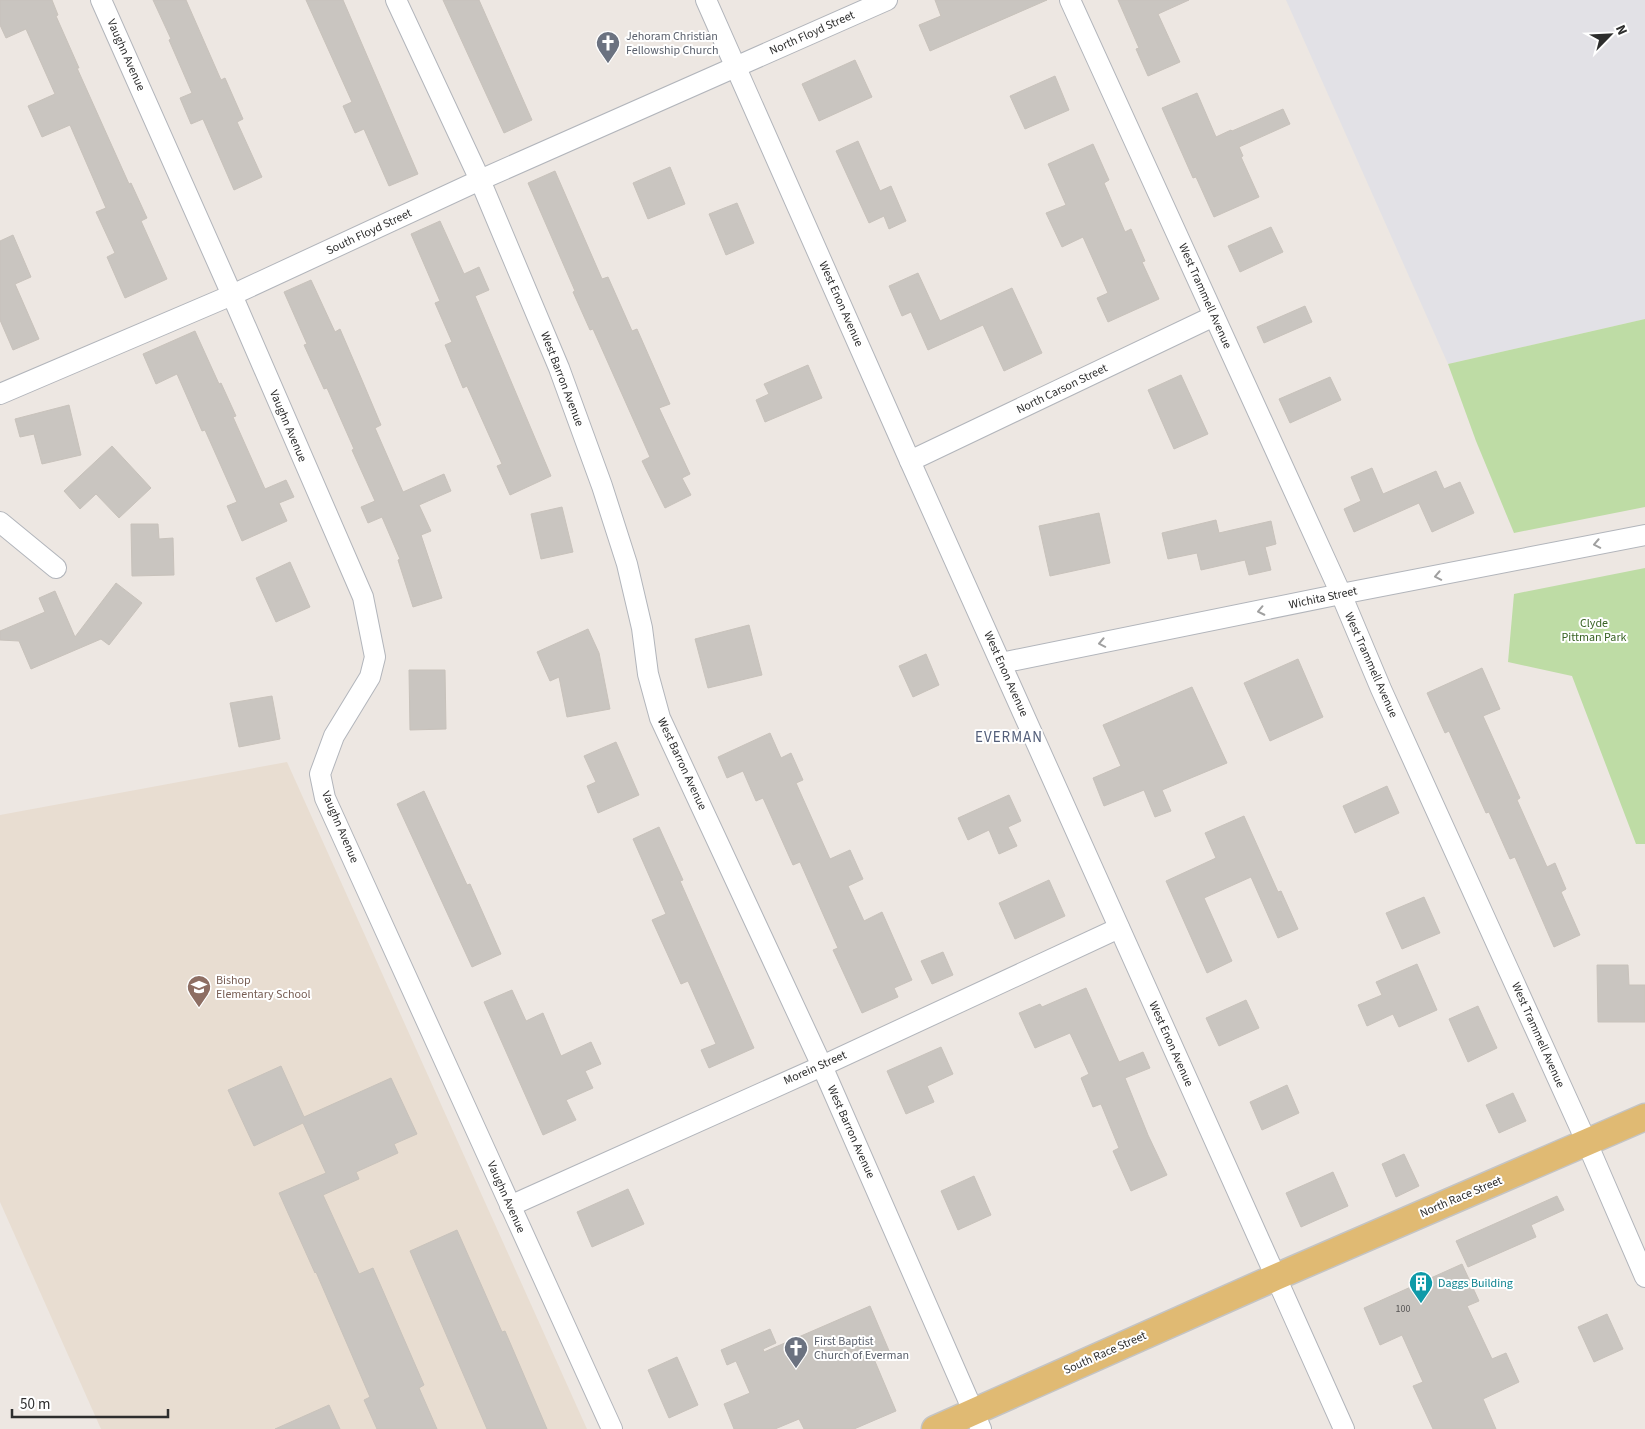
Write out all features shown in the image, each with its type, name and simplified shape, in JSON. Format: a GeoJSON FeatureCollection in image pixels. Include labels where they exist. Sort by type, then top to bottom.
{"type":"FeatureCollection","features":[{"type":"Feature","properties":{"kind":"main road","name":"North Race Street"},"geometry":{"type":"LineString","coordinates":[[1276,1277],[1645,1117]]}},
{"type":"Feature","properties":{"kind":"main road","name":"South Race Street"},"geometry":{"type":"LineString","coordinates":[[934,1429],[978,1420],[1276,1277]]}},
{"type":"Feature","properties":{"kind":"street","name":"Vaughn Avenue"},"geometry":{"type":"LineString","coordinates":[[101,0],[363,597],[374,657],[370,677],[334,736],[320,774],[325,798],[612,1429]]}},
{"type":"Feature","properties":{"kind":"street","name":"West Barron Avenue"},"geometry":{"type":"LineString","coordinates":[[396,0],[480,180],[559,368],[602,486],[627,564],[642,628],[648,674],[660,718],[822,1066],[978,1420]]}},
{"type":"Feature","properties":{"kind":"street","name":"West Enon Avenue"},"geometry":{"type":"LineString","coordinates":[[706,0],[910,461],[1344,1429]]}},
{"type":"Feature","properties":{"kind":"street","name":"North Floyd Street"},"geometry":{"type":"LineString","coordinates":[[736,66],[887,0]]}},
{"type":"Feature","properties":{"kind":"street","name":"West Trammell Avenue"},"geometry":{"type":"LineString","coordinates":[[1070,0],[1340,594],[1385,698],[1587,1143],[1645,1277]]}},
{"type":"Feature","properties":{"kind":"street","name":"South Floyd Street"},"geometry":{"type":"LineString","coordinates":[[0,394],[232,295],[480,180],[736,66]]}},
{"type":"Feature","properties":{"kind":"street","name":"North Carson Street"},"geometry":{"type":"LineString","coordinates":[[910,461],[1214,316]]}},
{"type":"Feature","properties":{"kind":"street"},"geometry":{"type":"LineString","coordinates":[[0,522],[56,568]]}},
{"type":"Feature","properties":{"kind":"street","name":"Wichita Street"},"geometry":{"type":"LineString","coordinates":[[1001,663],[1340,594],[1645,535]]}},
{"type":"Feature","properties":{"kind":"street","name":"Morein Street"},"geometry":{"type":"LineString","coordinates":[[510,1206],[822,1066],[1119,928]]}},
{"type":"Feature","properties":{"kind":"shaded area"},"geometry":{"type":"Polygon","coordinates":[[[1286,0],[1645,0],[1645,319],[1448,364],[1286,0]]]}},
{"type":"Feature","properties":{"kind":"shaded area","name":"Bishop Elementary School"},"geometry":{"type":"Polygon","coordinates":[[[287,762],[587,1429],[101,1429],[0,1202],[0,815],[287,762]]]}},
{"type":"Feature","properties":{"kind":"green space"},"geometry":{"type":"Polygon","coordinates":[[[1645,319],[1645,507],[1514,533],[1476,441],[1448,364],[1645,319]]]}},
{"type":"Feature","properties":{"kind":"green space","name":"Clyde Pittman Park"},"geometry":{"type":"Polygon","coordinates":[[[1645,568],[1645,844],[1636,844],[1572,676],[1508,662],[1514,594],[1645,568]]]}},
{"type":"Feature","properties":{"kind":"building"},"geometry":{"type":"Polygon","coordinates":[[[0,0],[52,0],[58,15],[56,16],[79,68],[77,68],[129,184],[131,183],[147,218],[141,221],[167,279],[125,298],[107,257],[115,253],[96,212],[106,208],[70,125],[42,137],[28,106],[55,94],[26,29],[6,38],[0,25],[0,0]]]}},
{"type":"Feature","properties":{"kind":"building"},"geometry":{"type":"Polygon","coordinates":[[[153,0],[186,0],[221,80],[225,78],[243,119],[237,122],[262,177],[234,190],[203,119],[191,124],[180,98],[192,93],[169,40],[171,39],[153,0]]]}},
{"type":"Feature","properties":{"kind":"building"},"geometry":{"type":"Polygon","coordinates":[[[306,0],[343,0],[418,174],[389,186],[364,129],[355,133],[343,106],[352,102],[306,0]]]}},
{"type":"Feature","properties":{"kind":"building"},"geometry":{"type":"Polygon","coordinates":[[[443,0],[479,0],[532,120],[504,133],[443,0]]]}},
{"type":"Feature","properties":{"kind":"building"},"geometry":{"type":"Polygon","coordinates":[[[935,0],[1047,0],[930,51],[919,25],[941,16],[935,0]]]}},
{"type":"Feature","properties":{"kind":"building"},"geometry":{"type":"Polygon","coordinates":[[[1118,0],[1189,0],[1158,14],[1180,62],[1148,76],[1136,49],[1139,48],[1118,0]]]}},
{"type":"Feature","properties":{"kind":"building"},"geometry":{"type":"Polygon","coordinates":[[[855,60],[872,97],[819,121],[802,84],[855,60]]]}},
{"type":"Feature","properties":{"kind":"building"},"geometry":{"type":"Polygon","coordinates":[[[1055,76],[1069,110],[1025,129],[1010,96],[1055,76]]]}},
{"type":"Feature","properties":{"kind":"building"},"geometry":{"type":"Polygon","coordinates":[[[1197,93],[1216,137],[1283,109],[1290,124],[1239,147],[1243,156],[1241,157],[1259,197],[1214,217],[1196,177],[1193,178],[1162,108],[1197,93]]]}},
{"type":"Feature","properties":{"kind":"building"},"geometry":{"type":"Polygon","coordinates":[[[858,141],[880,191],[891,186],[906,221],[889,229],[884,216],[869,223],[836,151],[858,141]]]}},
{"type":"Feature","properties":{"kind":"building"},"geometry":{"type":"Polygon","coordinates":[[[1093,144],[1109,180],[1104,183],[1125,232],[1131,229],[1145,261],[1142,262],[1159,299],[1108,322],[1097,298],[1108,293],[1083,237],[1062,247],[1046,213],[1066,205],[1048,164],[1093,144]]]}},
{"type":"Feature","properties":{"kind":"building"},"geometry":{"type":"Polygon","coordinates":[[[670,167],[685,204],[648,219],[633,183],[670,167]]]}},
{"type":"Feature","properties":{"kind":"building"},"geometry":{"type":"Polygon","coordinates":[[[555,171],[602,279],[608,277],[632,331],[637,329],[670,404],[659,408],[690,474],[682,478],[691,495],[665,508],[642,461],[650,457],[593,329],[590,330],[573,292],[575,291],[528,183],[555,171]]]}},
{"type":"Feature","properties":{"kind":"building"},"geometry":{"type":"Polygon","coordinates":[[[737,203],[754,243],[726,255],[709,214],[737,203]]]}},
{"type":"Feature","properties":{"kind":"building"},"geometry":{"type":"Polygon","coordinates":[[[440,221],[464,274],[479,267],[489,290],[475,296],[551,476],[510,495],[497,466],[502,464],[467,386],[463,388],[445,345],[452,342],[435,303],[440,301],[411,234],[440,221]]]}},
{"type":"Feature","properties":{"kind":"building"},"geometry":{"type":"Polygon","coordinates":[[[1271,227],[1283,252],[1240,272],[1228,246],[1271,227]]]}},
{"type":"Feature","properties":{"kind":"building"},"geometry":{"type":"Polygon","coordinates":[[[13,235],[31,277],[15,284],[39,339],[13,350],[0,320],[0,241],[13,235]]]}},
{"type":"Feature","properties":{"kind":"building"},"geometry":{"type":"Polygon","coordinates":[[[918,273],[940,321],[1012,288],[1042,353],[1004,371],[983,325],[928,350],[911,312],[902,316],[889,286],[918,273]]]}},
{"type":"Feature","properties":{"kind":"building"},"geometry":{"type":"Polygon","coordinates":[[[311,280],[335,332],[340,329],[381,425],[375,428],[403,492],[444,474],[451,491],[419,505],[431,531],[421,535],[442,598],[413,607],[398,560],[400,559],[382,517],[368,523],[361,507],[375,501],[327,388],[324,389],[304,345],[307,344],[284,292],[311,280]]]}},
{"type":"Feature","properties":{"kind":"building"},"geometry":{"type":"Polygon","coordinates":[[[1305,306],[1312,322],[1264,343],[1257,327],[1305,306]]]}},
{"type":"Feature","properties":{"kind":"building"},"geometry":{"type":"Polygon","coordinates":[[[195,331],[236,416],[233,417],[265,489],[286,480],[294,497],[279,503],[287,521],[242,541],[227,506],[237,502],[205,430],[202,431],[177,374],[156,384],[143,354],[195,331]]]}},
{"type":"Feature","properties":{"kind":"building"},"geometry":{"type":"Polygon","coordinates":[[[808,365],[822,398],[765,422],[756,400],[769,394],[764,384],[808,365]]]}},
{"type":"Feature","properties":{"kind":"building"},"geometry":{"type":"Polygon","coordinates":[[[1181,375],[1208,434],[1174,449],[1148,390],[1181,375]]]}},
{"type":"Feature","properties":{"kind":"building"},"geometry":{"type":"Polygon","coordinates":[[[1330,377],[1341,400],[1290,423],[1279,399],[1330,377]]]}},
{"type":"Feature","properties":{"kind":"building"},"geometry":{"type":"Polygon","coordinates":[[[69,405],[81,455],[42,464],[34,434],[20,437],[15,419],[69,405]]]}},
{"type":"Feature","properties":{"kind":"building"},"geometry":{"type":"Polygon","coordinates":[[[112,446],[151,488],[119,518],[96,494],[80,509],[64,491],[112,446]]]}},
{"type":"Feature","properties":{"kind":"building"},"geometry":{"type":"Polygon","coordinates":[[[1372,468],[1383,494],[1436,471],[1444,489],[1460,482],[1474,513],[1432,532],[1419,503],[1354,532],[1344,509],[1361,501],[1351,477],[1372,468]]]}},
{"type":"Feature","properties":{"kind":"building"},"geometry":{"type":"Polygon","coordinates":[[[562,507],[573,552],[541,559],[531,514],[562,507]]]}},
{"type":"Feature","properties":{"kind":"building"},"geometry":{"type":"Polygon","coordinates":[[[1099,513],[1110,563],[1050,576],[1039,526],[1099,513]]]}},
{"type":"Feature","properties":{"kind":"building"},"geometry":{"type":"Polygon","coordinates":[[[1216,520],[1219,533],[1271,521],[1276,544],[1265,547],[1271,570],[1249,575],[1245,560],[1201,570],[1197,553],[1168,559],[1162,533],[1216,520]]]}},
{"type":"Feature","properties":{"kind":"building"},"geometry":{"type":"Polygon","coordinates":[[[131,524],[158,524],[159,539],[173,538],[174,575],[132,576],[131,524]]]}},
{"type":"Feature","properties":{"kind":"building"},"geometry":{"type":"Polygon","coordinates":[[[290,562],[310,607],[276,622],[256,578],[290,562]]]}},
{"type":"Feature","properties":{"kind":"building"},"geometry":{"type":"Polygon","coordinates":[[[116,583],[142,603],[109,645],[101,639],[31,669],[19,641],[0,640],[0,631],[45,612],[39,598],[55,591],[75,637],[116,583]]]}},
{"type":"Feature","properties":{"kind":"building"},"geometry":{"type":"Polygon","coordinates":[[[749,625],[762,675],[708,688],[695,639],[749,625]]]}},
{"type":"Feature","properties":{"kind":"building"},"geometry":{"type":"Polygon","coordinates":[[[588,629],[599,653],[610,709],[567,717],[559,677],[550,681],[537,652],[588,629]]]}},
{"type":"Feature","properties":{"kind":"building"},"geometry":{"type":"Polygon","coordinates":[[[926,654],[939,685],[913,697],[899,666],[926,654]]]}},
{"type":"Feature","properties":{"kind":"building"},"geometry":{"type":"Polygon","coordinates":[[[1298,659],[1323,717],[1270,741],[1244,683],[1298,659]]]}},
{"type":"Feature","properties":{"kind":"building"},"geometry":{"type":"Polygon","coordinates":[[[1482,668],[1500,709],[1483,716],[1520,798],[1517,800],[1547,867],[1555,863],[1566,889],[1561,892],[1580,935],[1554,947],[1515,857],[1510,859],[1489,812],[1486,813],[1449,731],[1445,733],[1427,693],[1482,668]]]}},
{"type":"Feature","properties":{"kind":"building"},"geometry":{"type":"Polygon","coordinates":[[[409,670],[445,670],[446,729],[410,730],[409,670]]]}},
{"type":"Feature","properties":{"kind":"building"},"geometry":{"type":"Polygon","coordinates":[[[1192,687],[1227,763],[1162,790],[1171,811],[1155,817],[1144,790],[1104,806],[1093,778],[1121,766],[1103,725],[1192,687]]]}},
{"type":"Feature","properties":{"kind":"building"},"geometry":{"type":"Polygon","coordinates":[[[272,696],[280,739],[239,747],[230,703],[272,696]]]}},
{"type":"Feature","properties":{"kind":"building"},"geometry":{"type":"Polygon","coordinates":[[[770,733],[781,758],[791,753],[803,780],[796,783],[830,859],[850,850],[863,879],[848,886],[864,921],[882,912],[912,980],[894,988],[898,997],[862,1013],[833,950],[838,948],[800,862],[793,865],[763,798],[756,801],[743,771],[727,778],[718,757],[770,733]]]}},
{"type":"Feature","properties":{"kind":"building"},"geometry":{"type":"Polygon","coordinates":[[[616,742],[639,795],[598,813],[587,786],[596,782],[584,756],[616,742]]]}},
{"type":"Feature","properties":{"kind":"building"},"geometry":{"type":"Polygon","coordinates":[[[1387,786],[1399,813],[1355,833],[1343,806],[1387,786]]]}},
{"type":"Feature","properties":{"kind":"building"},"geometry":{"type":"Polygon","coordinates":[[[424,791],[467,885],[470,884],[501,954],[472,967],[397,804],[424,791]]]}},
{"type":"Feature","properties":{"kind":"building"},"geometry":{"type":"Polygon","coordinates":[[[1009,795],[1021,821],[1008,827],[1017,846],[999,854],[989,830],[968,840],[958,818],[1009,795]]]}},
{"type":"Feature","properties":{"kind":"building"},"geometry":{"type":"Polygon","coordinates":[[[1244,816],[1278,892],[1281,891],[1298,929],[1278,938],[1251,877],[1204,898],[1232,961],[1207,973],[1166,881],[1216,858],[1205,833],[1244,816]]]}},
{"type":"Feature","properties":{"kind":"building"},"geometry":{"type":"Polygon","coordinates":[[[659,827],[683,880],[680,881],[754,1048],[709,1068],[701,1050],[716,1044],[688,981],[681,984],[652,920],[666,914],[633,839],[659,827]]]}},
{"type":"Feature","properties":{"kind":"building"},"geometry":{"type":"Polygon","coordinates":[[[1049,880],[1065,916],[1015,939],[999,903],[1049,880]]]}},
{"type":"Feature","properties":{"kind":"building"},"geometry":{"type":"Polygon","coordinates":[[[1424,897],[1440,933],[1402,949],[1386,913],[1424,897]]]}},
{"type":"Feature","properties":{"kind":"building"},"geometry":{"type":"Polygon","coordinates":[[[943,952],[953,975],[932,984],[921,961],[943,952]]]}},
{"type":"Feature","properties":{"kind":"building"},"geometry":{"type":"Polygon","coordinates":[[[1417,964],[1437,1010],[1399,1027],[1393,1014],[1367,1026],[1358,1005],[1382,995],[1376,982],[1417,964]]]}},
{"type":"Feature","properties":{"kind":"building"},"geometry":{"type":"Polygon","coordinates":[[[1597,965],[1628,965],[1629,985],[1645,985],[1645,1022],[1598,1022],[1597,965]]]}},
{"type":"Feature","properties":{"kind":"building"},"geometry":{"type":"Polygon","coordinates":[[[1086,988],[1119,1062],[1143,1052],[1150,1068],[1125,1078],[1148,1135],[1167,1175],[1131,1191],[1113,1151],[1119,1148],[1101,1104],[1093,1107],[1081,1078],[1089,1074],[1070,1033],[1035,1048],[1019,1013],[1040,1004],[1042,1007],[1086,988]]]}},
{"type":"Feature","properties":{"kind":"building"},"geometry":{"type":"Polygon","coordinates":[[[512,990],[526,1021],[543,1013],[561,1056],[591,1042],[601,1064],[585,1071],[593,1088],[566,1100],[576,1120],[543,1135],[484,1002],[512,990]]]}},
{"type":"Feature","properties":{"kind":"building"},"geometry":{"type":"Polygon","coordinates":[[[1246,1000],[1259,1028],[1219,1046],[1206,1018],[1246,1000]]]}},
{"type":"Feature","properties":{"kind":"building"},"geometry":{"type":"Polygon","coordinates":[[[1478,1006],[1497,1048],[1468,1062],[1449,1019],[1478,1006]]]}},
{"type":"Feature","properties":{"kind":"building"},"geometry":{"type":"Polygon","coordinates":[[[941,1047],[953,1074],[927,1086],[934,1102],[906,1114],[887,1071],[941,1047]]]}},
{"type":"Feature","properties":{"kind":"building"},"geometry":{"type":"Polygon","coordinates":[[[281,1066],[304,1117],[391,1078],[417,1134],[394,1144],[398,1153],[356,1172],[359,1179],[323,1195],[359,1274],[373,1268],[424,1385],[419,1388],[437,1429],[377,1429],[364,1400],[370,1397],[316,1272],[279,1193],[326,1173],[303,1123],[254,1146],[228,1090],[281,1066]]]}},
{"type":"Feature","properties":{"kind":"building"},"geometry":{"type":"Polygon","coordinates":[[[1287,1085],[1299,1113],[1262,1130],[1250,1102],[1287,1085]]]}},
{"type":"Feature","properties":{"kind":"building"},"geometry":{"type":"Polygon","coordinates":[[[1513,1093],[1526,1121],[1499,1133],[1486,1105],[1513,1093]]]}},
{"type":"Feature","properties":{"kind":"building"},"geometry":{"type":"Polygon","coordinates":[[[1404,1154],[1419,1186],[1396,1197],[1382,1164],[1404,1154]]]}},
{"type":"Feature","properties":{"kind":"building"},"geometry":{"type":"Polygon","coordinates":[[[1333,1172],[1348,1206],[1301,1227],[1286,1193],[1333,1172]]]}},
{"type":"Feature","properties":{"kind":"building"},"geometry":{"type":"Polygon","coordinates":[[[974,1176],[991,1215],[958,1230],[941,1191],[974,1176]]]}},
{"type":"Feature","properties":{"kind":"building"},"geometry":{"type":"Polygon","coordinates":[[[628,1189],[644,1224],[592,1247],[577,1212],[628,1189]]]}},
{"type":"Feature","properties":{"kind":"building"},"geometry":{"type":"Polygon","coordinates":[[[1557,1196],[1564,1210],[1531,1225],[1536,1237],[1468,1267],[1456,1241],[1557,1196]]]}},
{"type":"Feature","properties":{"kind":"building"},"geometry":{"type":"Polygon","coordinates":[[[457,1230],[502,1332],[505,1331],[547,1429],[487,1429],[410,1251],[457,1230]]]}},
{"type":"Feature","properties":{"kind":"building"},"geometry":{"type":"Polygon","coordinates":[[[1462,1264],[1479,1301],[1467,1306],[1492,1359],[1506,1353],[1519,1382],[1483,1399],[1496,1429],[1433,1429],[1413,1386],[1423,1382],[1402,1335],[1380,1345],[1364,1308],[1462,1264]]]}},
{"type":"Feature","properties":{"kind":"building","name":"First Baptist Church of Everman"},"geometry":{"type":"Polygon","coordinates":[[[870,1306],[890,1353],[874,1359],[896,1411],[854,1429],[804,1429],[799,1419],[775,1429],[734,1429],[724,1404],[750,1393],[736,1361],[727,1365],[721,1350],[770,1329],[776,1343],[763,1349],[764,1352],[870,1306]]]}},
{"type":"Feature","properties":{"kind":"building"},"geometry":{"type":"Polygon","coordinates":[[[1607,1314],[1623,1349],[1594,1362],[1578,1327],[1607,1314]]]}},
{"type":"Feature","properties":{"kind":"building"},"geometry":{"type":"Polygon","coordinates":[[[677,1357],[698,1405],[669,1418],[648,1370],[677,1357]]]}},
{"type":"Feature","properties":{"kind":"building"},"geometry":{"type":"Polygon","coordinates":[[[329,1405],[340,1429],[275,1429],[329,1405]]]}},
{"type":"Feature","properties":{"kind":"place","name":"Jehoram Christian Fellowship Church"},"geometry":{"type":"Point","coordinates":[608,64]}},
{"type":"Feature","properties":{"kind":"place","name":"Bishop Elementary School"},"geometry":{"type":"Point","coordinates":[199,1008]}},
{"type":"Feature","properties":{"kind":"place","name":"Daggs Building"},"geometry":{"type":"Point","coordinates":[1421,1304]}},
{"type":"Feature","properties":{"kind":"place","name":"First Baptist Church of Everman"},"geometry":{"type":"Point","coordinates":[796,1369]}},
{"type":"Feature","properties":{"kind":"district","name":"EVERMAN"},"geometry":{"type":"Point","coordinates":[1009,737]}}]}
